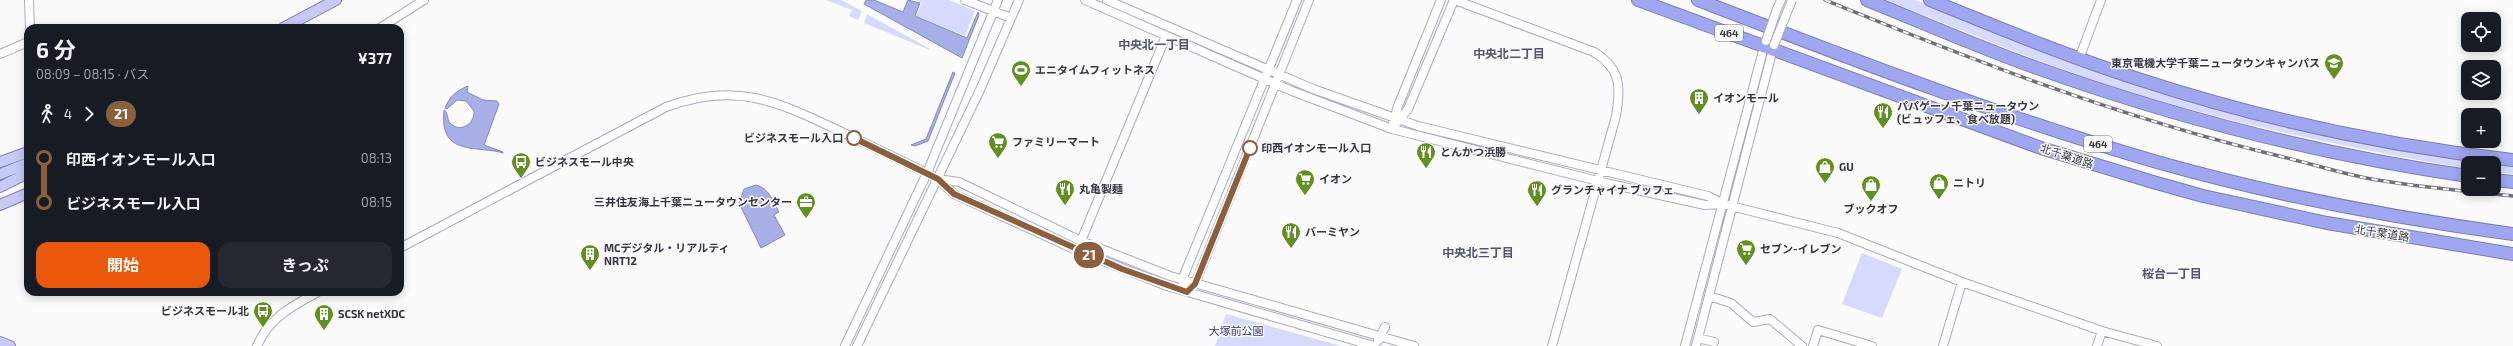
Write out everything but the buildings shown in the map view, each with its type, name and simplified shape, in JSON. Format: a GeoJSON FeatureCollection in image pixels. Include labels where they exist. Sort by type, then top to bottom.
{"type":"FeatureCollection","features":[{"type":"Feature","properties":{"kind":"highway","name":"北千葉道路"},"geometry":{"type":"LineString","coordinates":[[1638,0],[1769,46],[2041,148],[2203,196],[2327,224],[2513,254]]}},
{"type":"Feature","properties":{"kind":"highway","name":"北千葉道路"},"geometry":{"type":"LineString","coordinates":[[1698,0],[2032,123],[2158,162],[2252,187],[2342,206],[2513,234]]}},
{"type":"Feature","properties":{"kind":"highway"},"geometry":{"type":"LineString","coordinates":[[1868,0],[2036,68],[2161,108],[2277,140],[2338,153],[2461,175]]}},
{"type":"Feature","properties":{"kind":"highway"},"geometry":{"type":"LineString","coordinates":[[1930,0],[2079,59],[2198,97],[2282,119],[2409,145],[2513,160]]}},
{"type":"Feature","properties":{"kind":"highway"},"geometry":{"type":"LineString","coordinates":[[2501,181],[2513,182]]}},
{"type":"Feature","properties":{"kind":"main road"},"geometry":{"type":"LineString","coordinates":[[291,24],[336,0]]}},
{"type":"Feature","properties":{"kind":"main road"},"geometry":{"type":"LineString","coordinates":[[300,24],[325,6]]}},
{"type":"Feature","properties":{"kind":"main road"},"geometry":{"type":"LineString","coordinates":[[0,162],[24,153]]}},
{"type":"Feature","properties":{"kind":"main road"},"geometry":{"type":"LineString","coordinates":[[0,174],[24,165]]}},
{"type":"Feature","properties":{"kind":"main road"},"geometry":{"type":"LineString","coordinates":[[0,187],[24,175]]}},
{"type":"Feature","properties":{"kind":"main road"},"geometry":{"type":"LineString","coordinates":[[0,205],[24,195]]}},
{"type":"Feature","properties":{"kind":"main road"},"geometry":{"type":"LineString","coordinates":[[0,342],[10,346]]}},
{"type":"Feature","properties":{"kind":"street"},"geometry":{"type":"LineString","coordinates":[[28,0],[30,24]]}},
{"type":"Feature","properties":{"kind":"street"},"geometry":{"type":"LineString","coordinates":[[386,24],[424,0]]}},
{"type":"Feature","properties":{"kind":"street"},"geometry":{"type":"LineString","coordinates":[[965,0],[1011,18]]}},
{"type":"Feature","properties":{"kind":"street"},"geometry":{"type":"LineString","coordinates":[[845,346],[927,173],[998,0]]}},
{"type":"Feature","properties":{"kind":"street"},"geometry":{"type":"LineString","coordinates":[[857,346],[938,179],[1019,0]]}},
{"type":"Feature","properties":{"kind":"street"},"geometry":{"type":"LineString","coordinates":[[1085,0],[1264,80],[1392,129],[1597,181],[1705,205],[1723,204],[1733,206],[1838,233],[1962,282],[2102,331],[2157,346]]}},
{"type":"Feature","properties":{"kind":"street"},"geometry":{"type":"LineString","coordinates":[[1107,0],[1268,70],[1397,119],[1492,145],[1708,196],[1723,204]]}},
{"type":"Feature","properties":{"kind":"street"},"geometry":{"type":"LineString","coordinates":[[1187,292],[1182,280],[1297,0]]}},
{"type":"Feature","properties":{"kind":"street"},"geometry":{"type":"LineString","coordinates":[[1187,292],[1195,284],[1309,0]]}},
{"type":"Feature","properties":{"kind":"street"},"geometry":{"type":"LineString","coordinates":[[1392,129],[1441,0]]}},
{"type":"Feature","properties":{"kind":"street"},"geometry":{"type":"LineString","coordinates":[[1397,119],[1408,109],[1454,0],[1594,52],[1612,67],[1619,85],[1619,98],[1601,170],[1552,346]]}},
{"type":"Feature","properties":{"kind":"street"},"geometry":{"type":"LineString","coordinates":[[1685,346],[1723,204],[1781,0]]}},
{"type":"Feature","properties":{"kind":"street"},"geometry":{"type":"LineString","coordinates":[[1696,346],[1733,206],[1769,46],[1792,0]]}},
{"type":"Feature","properties":{"kind":"street"},"geometry":{"type":"LineString","coordinates":[[2079,59],[2101,0]]}},
{"type":"Feature","properties":{"kind":"street"},"geometry":{"type":"LineString","coordinates":[[1081,241],[1166,36]]}},
{"type":"Feature","properties":{"kind":"street"},"geometry":{"type":"LineString","coordinates":[[0,54],[24,44]]}},
{"type":"Feature","properties":{"kind":"street"},"geometry":{"type":"LineString","coordinates":[[404,246],[666,107],[711,96],[745,95],[774,102],[927,173],[938,179],[954,194],[1076,250],[1187,292],[1376,346],[1382,327]]}},
{"type":"Feature","properties":{"kind":"street"},"geometry":{"type":"LineString","coordinates":[[938,179],[959,182],[1081,241],[1182,280],[1414,346]]}},
{"type":"Feature","properties":{"kind":"street"},"geometry":{"type":"LineString","coordinates":[[1943,346],[1962,282]]}},
{"type":"Feature","properties":{"kind":"street"},"geometry":{"type":"LineString","coordinates":[[257,346],[276,318],[288,308],[310,296]]}},
{"type":"Feature","properties":{"kind":"street"},"geometry":{"type":"LineString","coordinates":[[1709,296],[1731,303],[1753,322],[1770,318],[1802,346]]}},
{"type":"Feature","properties":{"kind":"street"},"geometry":{"type":"LineString","coordinates":[[1813,346],[1818,330],[1872,346]]}},
{"type":"Feature","properties":{"kind":"street"},"geometry":{"type":"LineString","coordinates":[[2097,346],[2102,331]]}},
{"type":"Feature","properties":{"kind":"street"},"geometry":{"type":"LineString","coordinates":[[1698,338],[1715,345]]}},
{"type":"Feature","properties":{"kind":"green space"},"geometry":{"type":"Polygon","coordinates":[[[826,0],[841,0],[862,11],[858,20],[849,16],[852,10],[826,0]]]}},
{"type":"Feature","properties":{"kind":"green space"},"geometry":{"type":"Polygon","coordinates":[[[916,0],[949,0],[975,11],[965,36],[916,16],[922,3],[916,0]]]}},
{"type":"Feature","properties":{"kind":"green space"},"geometry":{"type":"Polygon","coordinates":[[[1886,0],[1915,0],[2019,43],[2122,80],[2476,156],[2461,156],[2461,168],[2335,144],[2247,124],[2117,88],[2001,46],[1886,0]]]}},
{"type":"Feature","properties":{"kind":"green space"},"geometry":{"type":"Polygon","coordinates":[[[867,14],[930,49],[930,50],[864,23],[867,14]]]}},
{"type":"Feature","properties":{"kind":"green space"},"geometry":{"type":"Polygon","coordinates":[[[2501,161],[2513,164],[2513,174],[2501,173],[2501,161]]]}},
{"type":"Feature","properties":{"kind":"green space"},"geometry":{"type":"Polygon","coordinates":[[[1862,253],[1902,269],[1882,318],[1842,304],[1862,253]]]}},
{"type":"Feature","properties":{"kind":"green space","name":"大塚前公園"},"geometry":{"type":"Polygon","coordinates":[[[1226,314],[1341,346],[1215,346],[1226,314]]]}},
{"type":"Feature","properties":{"kind":"water"},"geometry":{"type":"Polygon","coordinates":[[[866,0],[874,0],[903,12],[908,0],[920,3],[915,16],[967,38],[978,12],[979,15],[962,58],[864,4],[866,0]]]}},
{"type":"Feature","properties":{"kind":"water"},"geometry":{"type":"Polygon","coordinates":[[[953,72],[955,73],[928,141],[915,146],[911,145],[926,139],[953,72]]]}},
{"type":"Feature","properties":{"kind":"water"},"geometry":{"type":"Polygon","coordinates":[[[468,86],[467,92],[483,100],[497,101],[499,104],[484,145],[503,153],[462,146],[453,142],[447,135],[444,125],[444,110],[450,123],[459,127],[466,126],[470,123],[474,115],[474,111],[466,101],[457,100],[447,109],[445,108],[454,94],[468,86]]]}},
{"type":"Feature","properties":{"kind":"water"},"geometry":{"type":"Polygon","coordinates":[[[756,185],[764,189],[773,199],[779,212],[774,215],[785,235],[761,248],[739,203],[744,189],[756,185]]]}},
{"type":"Feature","properties":{"kind":"railway"},"geometry":{"type":"LineString","coordinates":[[1825,0],[1937,45],[2049,87],[2221,141],[2366,178],[2421,186],[2513,196]]}},
{"type":"Feature","properties":{"kind":"bus line","name":"21"},"geometry":{"type":"LineString","coordinates":[[854,138],[938,179],[954,194],[1076,250],[1122,269],[1187,292],[1195,284],[1250,148]]}},
{"type":"Feature","properties":{"kind":"place","name":"東京電機大学千葉ニュータウンキャンパス"},"geometry":{"type":"Point","coordinates":[2334,80]}},
{"type":"Feature","properties":{"kind":"place","name":"エニタイムフィットネス"},"geometry":{"type":"Point","coordinates":[1021,87]}},
{"type":"Feature","properties":{"kind":"place","name":"イオンモール"},"geometry":{"type":"Point","coordinates":[1699,115]}},
{"type":"Feature","properties":{"kind":"place","name":"パパゲーノ千葉ニュータウン (ビュッフェ、食べ放題)"},"geometry":{"type":"Point","coordinates":[1883,129]}},
{"type":"Feature","properties":{"kind":"place","name":"ビジネスモール入口"},"geometry":{"type":"Point","coordinates":[854,138]}},
{"type":"Feature","properties":{"kind":"place","name":"印西イオンモール入口"},"geometry":{"type":"Point","coordinates":[1250,148]}},
{"type":"Feature","properties":{"kind":"place","name":"ファミリーマート"},"geometry":{"type":"Point","coordinates":[998,159]}},
{"type":"Feature","properties":{"kind":"place","name":"とんかつ浜勝"},"geometry":{"type":"Point","coordinates":[1426,169]}},
{"type":"Feature","properties":{"kind":"place","name":"ビジネスモール中央"},"geometry":{"type":"Point","coordinates":[521,179]}},
{"type":"Feature","properties":{"kind":"place","name":"GU"},"geometry":{"type":"Point","coordinates":[1825,184]}},
{"type":"Feature","properties":{"kind":"place","name":"イオン"},"geometry":{"type":"Point","coordinates":[1305,196]}},
{"type":"Feature","properties":{"kind":"place","name":"ニトリ"},"geometry":{"type":"Point","coordinates":[1939,200]}},
{"type":"Feature","properties":{"kind":"place","name":"ブックオフ"},"geometry":{"type":"Point","coordinates":[1871,202]}},
{"type":"Feature","properties":{"kind":"place","name":"丸亀製麺"},"geometry":{"type":"Point","coordinates":[1065,206]}},
{"type":"Feature","properties":{"kind":"place","name":"グランチャイナ ブッフェ"},"geometry":{"type":"Point","coordinates":[1537,207]}},
{"type":"Feature","properties":{"kind":"place","name":"三井住友海上千葉ニュータウンセンター"},"geometry":{"type":"Point","coordinates":[806,219]}},
{"type":"Feature","properties":{"kind":"place","name":"バーミヤン"},"geometry":{"type":"Point","coordinates":[1291,249]}},
{"type":"Feature","properties":{"kind":"place","name":"セブン-イレブン"},"geometry":{"type":"Point","coordinates":[1746,266]}},
{"type":"Feature","properties":{"kind":"place","name":"MCデジタル・リアルティ NRT12"},"geometry":{"type":"Point","coordinates":[590,271]}},
{"type":"Feature","properties":{"kind":"place","name":"ビジネスモール北"},"geometry":{"type":"Point","coordinates":[263,328]}},
{"type":"Feature","properties":{"kind":"place","name":"SCSK netXDC"},"geometry":{"type":"Point","coordinates":[324,331]}},
{"type":"Feature","properties":{"kind":"district","name":"中央北一丁目"},"geometry":{"type":"Point","coordinates":[1154,45]}},
{"type":"Feature","properties":{"kind":"district","name":"中央北二丁目"},"geometry":{"type":"Point","coordinates":[1509,54]}},
{"type":"Feature","properties":{"kind":"district","name":"中央北三丁目"},"geometry":{"type":"Point","coordinates":[1478,253]}},
{"type":"Feature","properties":{"kind":"district","name":"桜台一丁目"},"geometry":{"type":"Point","coordinates":[2172,274]}}]}
